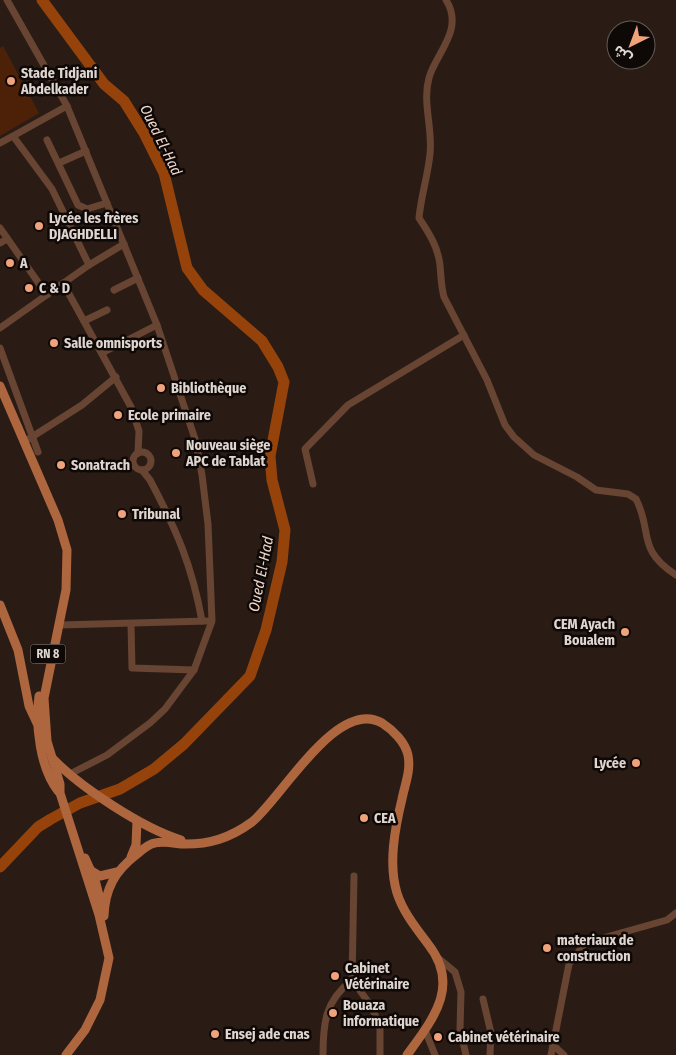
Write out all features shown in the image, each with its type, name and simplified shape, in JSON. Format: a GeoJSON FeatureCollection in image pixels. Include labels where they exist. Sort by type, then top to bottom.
{"type":"FeatureCollection","features":[{"type":"Feature","properties":{"kind":"main road","name":"RN 8"},"geometry":{"type":"LineString","coordinates":[[0,386],[28,439],[63,533],[68,558],[67,582],[60,625],[44,698],[46,731],[60,794]]}},
{"type":"Feature","properties":{"kind":"main road","name":"RN 8"},"geometry":{"type":"LineString","coordinates":[[54,512],[62,546],[64,580],[55,627],[40,687],[37,722],[40,742],[50,776],[60,794],[105,938]]}},
{"type":"Feature","properties":{"kind":"main road"},"geometry":{"type":"LineString","coordinates":[[0,605],[15,643],[29,706],[37,722],[46,731]]}},
{"type":"Feature","properties":{"kind":"main road"},"geometry":{"type":"LineString","coordinates":[[104,916],[107,893],[117,872],[154,843],[196,844],[226,838],[254,820],[303,764],[340,728],[362,719],[382,723],[401,740],[408,755],[409,765],[395,831],[394,882],[401,904],[409,919],[438,958],[443,972],[444,990],[439,1006],[408,1055]]}},
{"type":"Feature","properties":{"kind":"main road"},"geometry":{"type":"LineString","coordinates":[[51,757],[82,783],[137,821],[165,834],[196,844]]}},
{"type":"Feature","properties":{"kind":"main road"},"geometry":{"type":"LineString","coordinates":[[59,783],[68,779],[82,783]]}},
{"type":"Feature","properties":{"kind":"main road"},"geometry":{"type":"LineString","coordinates":[[130,860],[136,845],[137,821]]}},
{"type":"Feature","properties":{"kind":"main road","name":"RN 8"},"geometry":{"type":"LineString","coordinates":[[66,1055],[86,1030],[100,1000],[108,965],[104,916],[93,872],[75,841]]}},
{"type":"Feature","properties":{"kind":"main road"},"geometry":{"type":"LineString","coordinates":[[81,859],[93,872],[104,876],[117,872]]}},
{"type":"Feature","properties":{"kind":"street"},"geometry":{"type":"LineString","coordinates":[[7,0],[67,106],[157,325],[185,404],[202,475],[208,524],[212,621],[194,670],[170,702],[150,723],[107,755],[70,774]]}},
{"type":"Feature","properties":{"kind":"street"},"geometry":{"type":"LineString","coordinates":[[446,0],[452,20],[449,36],[443,52],[429,75],[426,87],[430,152],[419,218],[433,239],[440,264],[441,286],[444,296],[487,380],[505,425],[514,437],[534,455],[577,477],[596,490],[628,494],[636,499],[654,556],[661,565],[676,575]]}},
{"type":"Feature","properties":{"kind":"street"},"geometry":{"type":"LineString","coordinates":[[0,143],[67,106]]}},
{"type":"Feature","properties":{"kind":"street"},"geometry":{"type":"LineString","coordinates":[[12,136],[52,189],[89,265]]}},
{"type":"Feature","properties":{"kind":"street"},"geometry":{"type":"LineString","coordinates":[[47,140],[78,205],[87,208],[107,203]]}},
{"type":"Feature","properties":{"kind":"street"},"geometry":{"type":"LineString","coordinates":[[59,163],[86,151]]}},
{"type":"Feature","properties":{"kind":"street"},"geometry":{"type":"LineString","coordinates":[[0,228],[47,294]]}},
{"type":"Feature","properties":{"kind":"street"},"geometry":{"type":"LineString","coordinates":[[0,243],[7,238]]}},
{"type":"Feature","properties":{"kind":"street"},"geometry":{"type":"LineString","coordinates":[[0,328],[89,265],[124,244]]}},
{"type":"Feature","properties":{"kind":"street"},"geometry":{"type":"LineString","coordinates":[[114,290],[138,278]]}},
{"type":"Feature","properties":{"kind":"street"},"geometry":{"type":"LineString","coordinates":[[63,283],[116,377],[135,415],[140,438],[152,460],[145,469]]}},
{"type":"Feature","properties":{"kind":"street"},"geometry":{"type":"LineString","coordinates":[[84,321],[106,310]]}},
{"type":"Feature","properties":{"kind":"street"},"geometry":{"type":"LineString","coordinates":[[102,353],[157,325]]}},
{"type":"Feature","properties":{"kind":"street"},"geometry":{"type":"LineString","coordinates":[[313,484],[305,449],[331,421],[348,405],[464,335]]}},
{"type":"Feature","properties":{"kind":"street"},"geometry":{"type":"LineString","coordinates":[[0,348],[28,439],[38,452]]}},
{"type":"Feature","properties":{"kind":"street"},"geometry":{"type":"LineString","coordinates":[[28,439],[82,405],[116,377]]}},
{"type":"Feature","properties":{"kind":"street"},"geometry":{"type":"LineString","coordinates":[[140,438],[138,453],[134,457],[133,463],[136,468],[145,469]]}},
{"type":"Feature","properties":{"kind":"street"},"geometry":{"type":"LineString","coordinates":[[138,453],[147,453]]}},
{"type":"Feature","properties":{"kind":"street"},"geometry":{"type":"LineString","coordinates":[[145,469],[173,523],[187,557],[202,621]]}},
{"type":"Feature","properties":{"kind":"street"},"geometry":{"type":"LineString","coordinates":[[60,625],[212,621]]}},
{"type":"Feature","properties":{"kind":"street"},"geometry":{"type":"LineString","coordinates":[[131,624],[132,668],[194,670]]}},
{"type":"Feature","properties":{"kind":"street"},"geometry":{"type":"LineString","coordinates":[[354,876],[352,980],[372,1007],[380,1028],[380,1055]]}},
{"type":"Feature","properties":{"kind":"street"},"geometry":{"type":"LineString","coordinates":[[551,1055],[569,964],[585,942],[667,920],[676,913]]}},
{"type":"Feature","properties":{"kind":"street"},"geometry":{"type":"LineString","coordinates":[[438,958],[455,972],[461,992],[460,1029],[466,1055]]}},
{"type":"Feature","properties":{"kind":"street"},"geometry":{"type":"LineString","coordinates":[[323,1055],[324,1019],[339,992],[352,980]]}},
{"type":"Feature","properties":{"kind":"street"},"geometry":{"type":"LineString","coordinates":[[483,999],[491,1033],[490,1055]]}},
{"type":"Feature","properties":{"kind":"street"},"geometry":{"type":"LineString","coordinates":[[425,1030],[435,1055]]}},
{"type":"Feature","properties":{"kind":"street"},"geometry":{"type":"LineString","coordinates":[[553,1045],[564,1055]]}},
{"type":"Feature","properties":{"kind":"shaded area","name":"Stade Tidjani Abdelkader"},"geometry":{"type":"Polygon","coordinates":[[[3,46],[39,113],[0,136],[0,48],[3,46]]]}},
{"type":"Feature","properties":{"kind":"waterway","name":"Oued El-Had"},"geometry":{"type":"LineString","coordinates":[[0,867],[38,827],[80,803],[120,789],[154,769],[184,744],[250,676],[266,630],[282,562],[285,530],[272,480],[270,456],[284,382],[278,367],[262,341],[203,290],[187,268],[164,173],[144,133],[124,101],[104,84],[42,0]]}},
{"type":"Feature","properties":{"kind":"place","name":"Stade Tidjani Abdelkader"},"geometry":{"type":"Point","coordinates":[11,81]}},
{"type":"Feature","properties":{"kind":"place","name":"Lycée les frères DJAGHDELLI"},"geometry":{"type":"Point","coordinates":[39,226]}},
{"type":"Feature","properties":{"kind":"place","name":"A"},"geometry":{"type":"Point","coordinates":[10,263]}},
{"type":"Feature","properties":{"kind":"place","name":"C & D"},"geometry":{"type":"Point","coordinates":[29,288]}},
{"type":"Feature","properties":{"kind":"place","name":"Salle omnisports"},"geometry":{"type":"Point","coordinates":[54,343]}},
{"type":"Feature","properties":{"kind":"place","name":"Bibliothèque"},"geometry":{"type":"Point","coordinates":[161,388]}},
{"type":"Feature","properties":{"kind":"place","name":"Ecole primaire"},"geometry":{"type":"Point","coordinates":[118,415]}},
{"type":"Feature","properties":{"kind":"place","name":"Nouveau siège APC de Tablat"},"geometry":{"type":"Point","coordinates":[176,453]}},
{"type":"Feature","properties":{"kind":"place","name":"Sonatrach"},"geometry":{"type":"Point","coordinates":[61,465]}},
{"type":"Feature","properties":{"kind":"place","name":"Tribunal"},"geometry":{"type":"Point","coordinates":[122,514]}},
{"type":"Feature","properties":{"kind":"place","name":"CEM Ayach Boualem"},"geometry":{"type":"Point","coordinates":[625,632]}},
{"type":"Feature","properties":{"kind":"place","name":"Lycée"},"geometry":{"type":"Point","coordinates":[636,763]}},
{"type":"Feature","properties":{"kind":"place","name":"CEA"},"geometry":{"type":"Point","coordinates":[364,818]}},
{"type":"Feature","properties":{"kind":"place","name":"materiaux de construction"},"geometry":{"type":"Point","coordinates":[547,948]}},
{"type":"Feature","properties":{"kind":"place","name":"Cabinet Vétérinaire"},"geometry":{"type":"Point","coordinates":[335,976]}},
{"type":"Feature","properties":{"kind":"place","name":"Bouaza informatique"},"geometry":{"type":"Point","coordinates":[333,1013]}},
{"type":"Feature","properties":{"kind":"place","name":"Ensej ade cnas"},"geometry":{"type":"Point","coordinates":[215,1034]}},
{"type":"Feature","properties":{"kind":"place","name":"Cabinet vétérinaire"},"geometry":{"type":"Point","coordinates":[438,1037]}}]}
